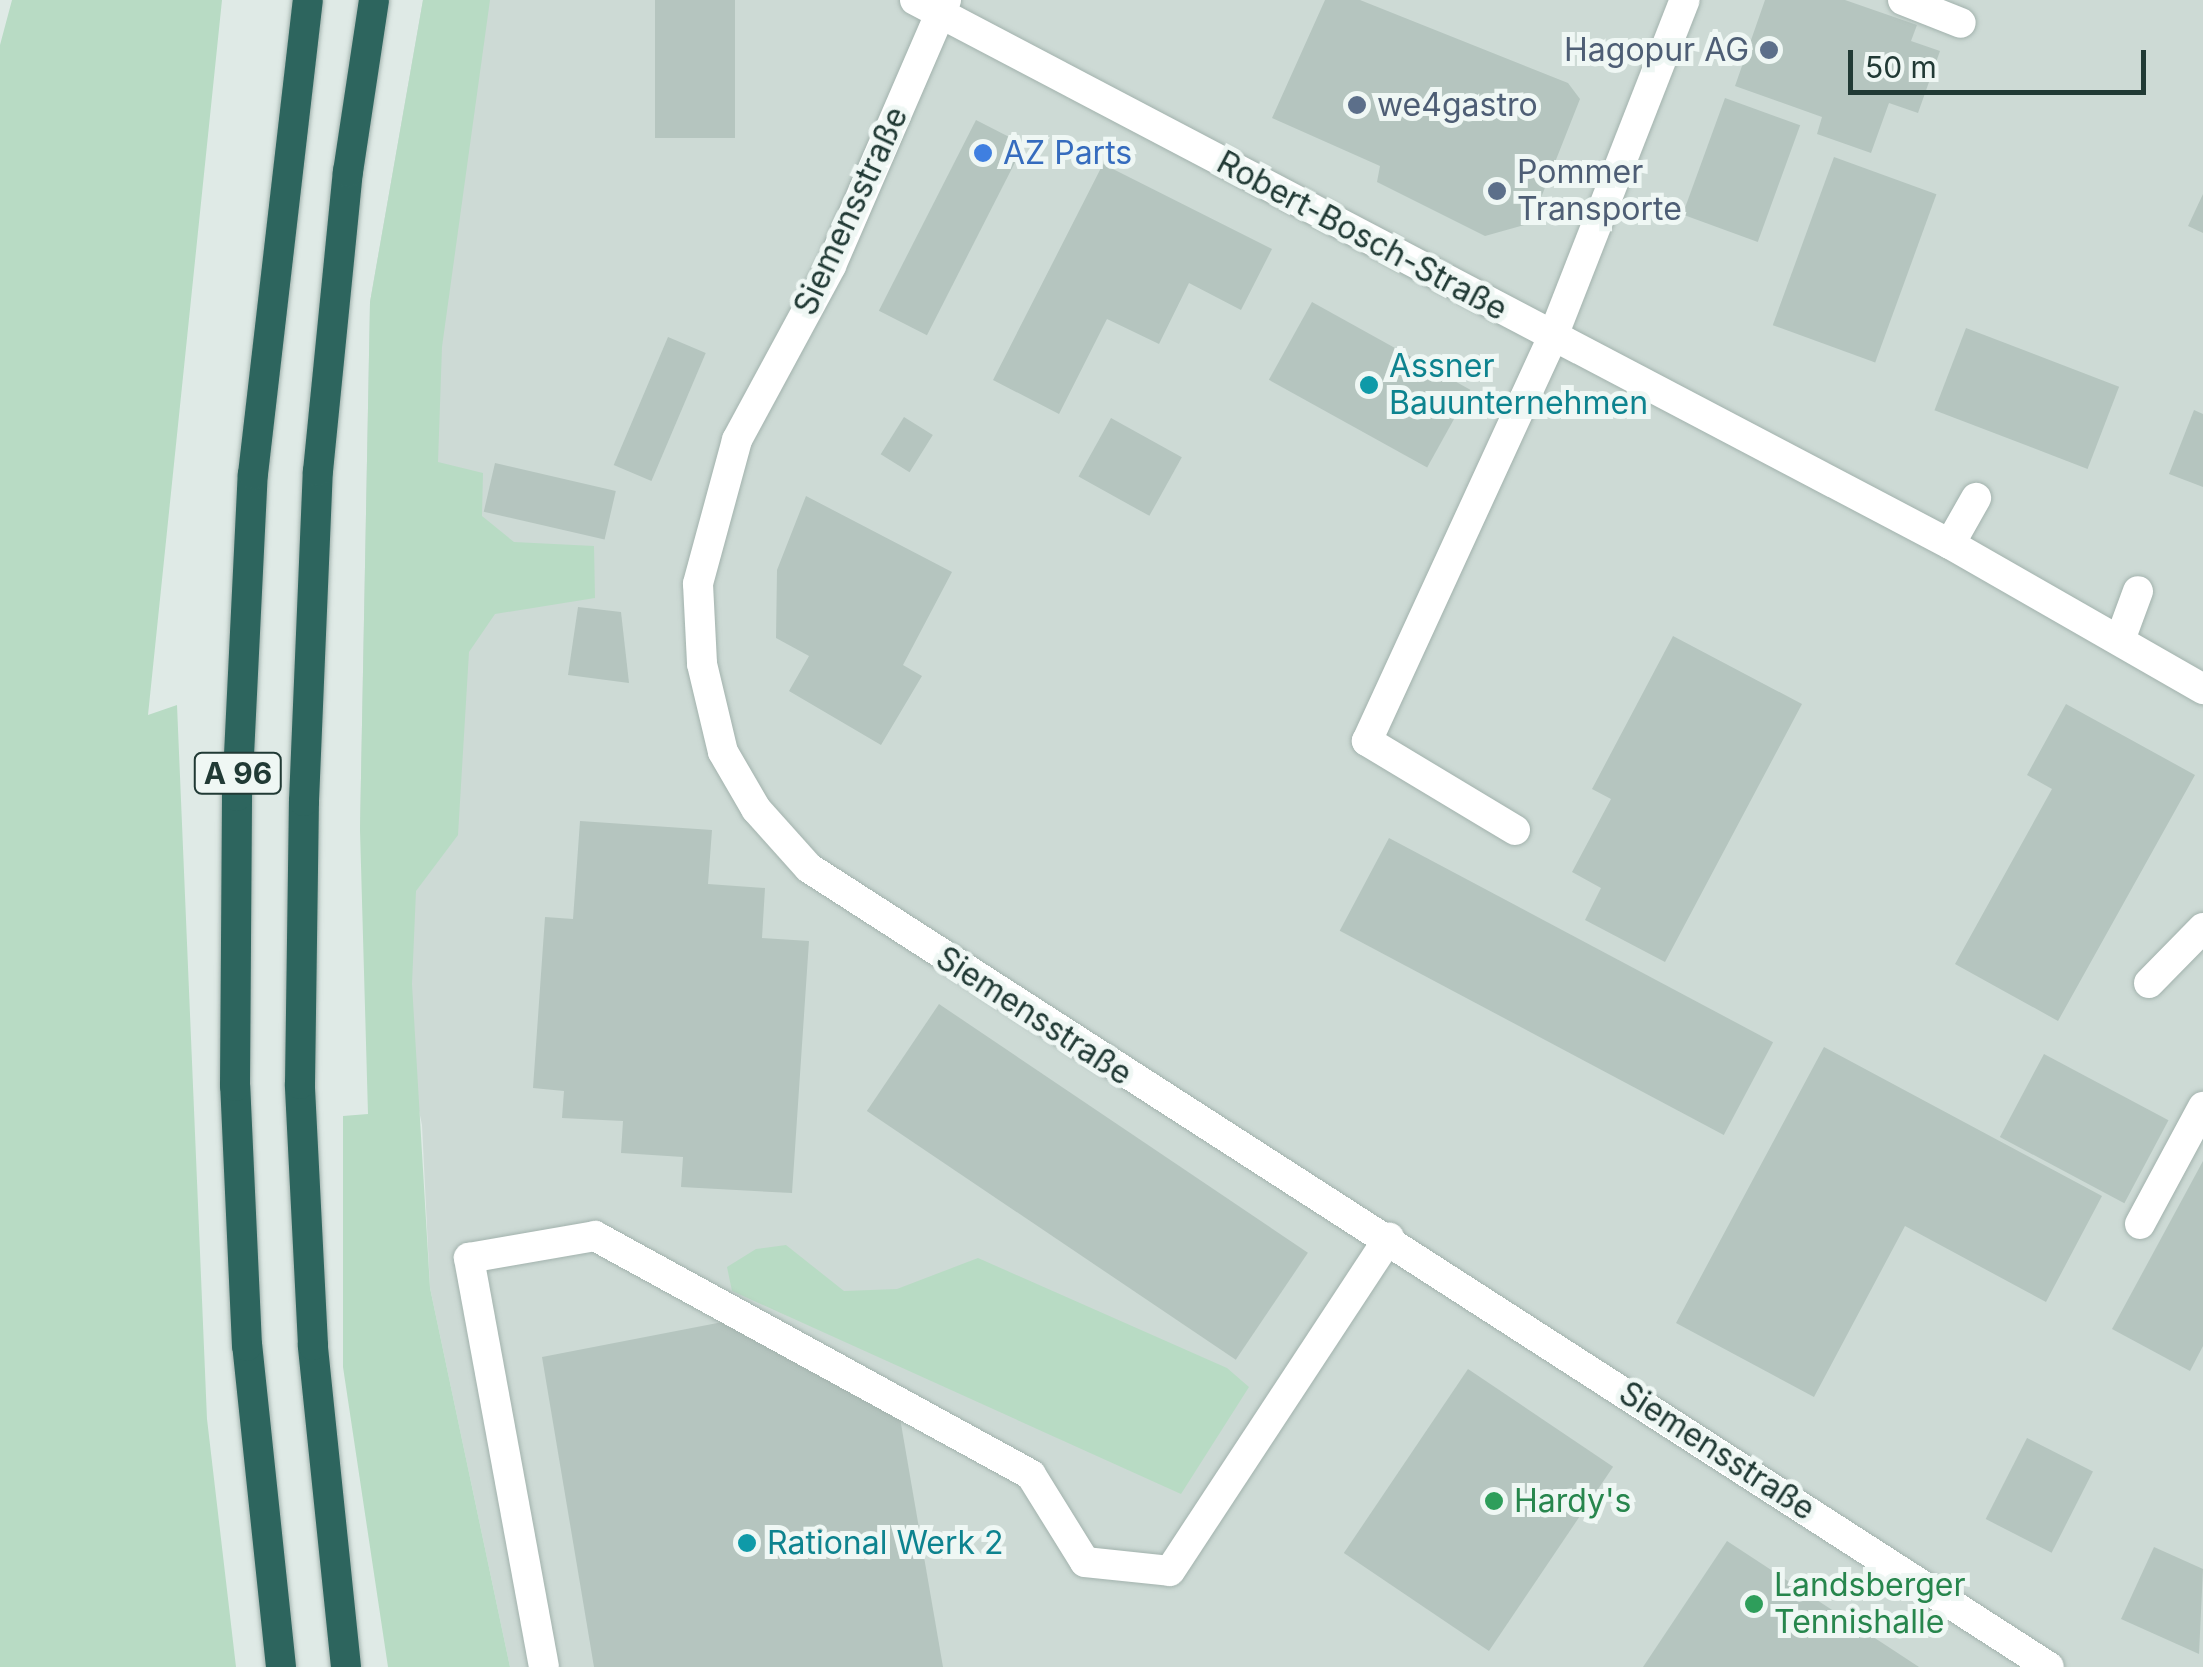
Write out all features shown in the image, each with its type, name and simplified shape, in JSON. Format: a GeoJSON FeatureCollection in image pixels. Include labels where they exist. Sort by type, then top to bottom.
{"type":"FeatureCollection","features":[{"type":"Feature","properties":{"kind":"highway","name":"A 96"},"geometry":{"type":"LineString","coordinates":[[281,1667],[247,1346],[236,1086],[237,796],[253,474],[308,0]]}},
{"type":"Feature","properties":{"kind":"highway","name":"A 96"},"geometry":{"type":"LineString","coordinates":[[346,1667],[312,1326],[300,1084],[304,801],[318,470],[348,172],[374,0]]}},
{"type":"Feature","properties":{"kind":"street"},"geometry":{"type":"LineString","coordinates":[[1515,830],[1366,740],[1553,336],[1685,0]]}},
{"type":"Feature","properties":{"kind":"street"},"geometry":{"type":"LineString","coordinates":[[1903,0],[1962,22]]}},
{"type":"Feature","properties":{"kind":"street","name":"Robert-Bosch-Straße"},"geometry":{"type":"LineString","coordinates":[[934,5],[1950,544],[2203,689]]}},
{"type":"Feature","properties":{"kind":"street","name":"Siemensstraße"},"geometry":{"type":"LineString","coordinates":[[934,5],[831,266],[737,440],[698,584],[702,664],[723,752],[756,809],[809,868],[1071,1042],[1388,1238],[2048,1667]]}},
{"type":"Feature","properties":{"kind":"street"},"geometry":{"type":"LineString","coordinates":[[1950,544],[1976,498]]}},
{"type":"Feature","properties":{"kind":"street"},"geometry":{"type":"LineString","coordinates":[[2120,640],[2138,591]]}},
{"type":"Feature","properties":{"kind":"street"},"geometry":{"type":"LineString","coordinates":[[2149,983],[2203,928]]}},
{"type":"Feature","properties":{"kind":"street"},"geometry":{"type":"LineString","coordinates":[[2140,1224],[2203,1107]]}},
{"type":"Feature","properties":{"kind":"street"},"geometry":{"type":"LineString","coordinates":[[544,1667],[469,1258],[594,1236],[1032,1474],[1085,1562],[1170,1571],[1388,1238]]}},
{"type":"Feature","properties":{"kind":"shaded area"},"geometry":{"type":"Polygon","coordinates":[[[423,0],[2203,0],[2203,1667],[510,1667],[430,1288],[422,1125],[360,830],[370,302],[423,0]]]}},
{"type":"Feature","properties":{"kind":"green space"},"geometry":{"type":"Polygon","coordinates":[[[12,0],[222,0],[148,715],[177,705],[207,1419],[236,1667],[0,1667],[0,45],[12,0]]]}},
{"type":"Feature","properties":{"kind":"green space"},"geometry":{"type":"Polygon","coordinates":[[[423,0],[490,0],[442,347],[438,462],[483,473],[482,516],[514,542],[594,546],[595,598],[495,614],[469,652],[458,835],[416,891],[412,984],[430,1288],[510,1667],[388,1667],[343,1367],[343,1116],[368,1114],[360,830],[370,302],[423,0]]]}},
{"type":"Feature","properties":{"kind":"green space"},"geometry":{"type":"Polygon","coordinates":[[[786,1245],[844,1291],[897,1289],[978,1258],[1227,1368],[1249,1387],[1181,1494],[732,1291],[727,1267],[756,1249],[786,1245]]]}},
{"type":"Feature","properties":{"kind":"building"},"geometry":{"type":"Polygon","coordinates":[[[655,0],[735,0],[735,138],[655,138],[655,0]]]}},
{"type":"Feature","properties":{"kind":"building"},"geometry":{"type":"Polygon","coordinates":[[[1325,0],[1360,0],[1568,83],[1580,99],[1531,223],[1485,236],[1377,182],[1380,166],[1272,118],[1325,0]]]}},
{"type":"Feature","properties":{"kind":"building"},"geometry":{"type":"Polygon","coordinates":[[[1765,0],[1845,0],[1917,25],[1911,41],[1940,51],[1918,113],[1889,103],[1871,153],[1817,134],[1822,117],[1735,86],[1765,0]]]}},
{"type":"Feature","properties":{"kind":"building"},"geometry":{"type":"Polygon","coordinates":[[[1725,98],[1800,125],[1758,242],[1683,215],[1725,98]]]}},
{"type":"Feature","properties":{"kind":"building"},"geometry":{"type":"Polygon","coordinates":[[[976,120],[1024,145],[927,335],[879,311],[976,120]]]}},
{"type":"Feature","properties":{"kind":"building"},"geometry":{"type":"Polygon","coordinates":[[[1834,157],[1936,194],[1875,362],[1773,325],[1834,157]]]}},
{"type":"Feature","properties":{"kind":"building"},"geometry":{"type":"Polygon","coordinates":[[[1103,164],[1272,249],[1241,310],[1189,283],[1159,344],[1107,319],[1059,414],[993,380],[1103,164]]]}},
{"type":"Feature","properties":{"kind":"building"},"geometry":{"type":"Polygon","coordinates":[[[2203,194],[2203,233],[2188,226],[2203,194]]]}},
{"type":"Feature","properties":{"kind":"building","name":"Assner Bauunternehmen"},"geometry":{"type":"Polygon","coordinates":[[[1312,302],[1470,390],[1427,468],[1269,380],[1312,302]]]}},
{"type":"Feature","properties":{"kind":"building"},"geometry":{"type":"Polygon","coordinates":[[[1966,328],[2119,387],[2088,469],[1934,410],[1966,328]]]}},
{"type":"Feature","properties":{"kind":"building"},"geometry":{"type":"Polygon","coordinates":[[[668,337],[706,353],[651,481],[614,465],[668,337]]]}},
{"type":"Feature","properties":{"kind":"building"},"geometry":{"type":"Polygon","coordinates":[[[2194,410],[2203,414],[2203,487],[2169,474],[2194,410]]]}},
{"type":"Feature","properties":{"kind":"building"},"geometry":{"type":"Polygon","coordinates":[[[904,417],[933,435],[910,472],[881,454],[904,417]]]}},
{"type":"Feature","properties":{"kind":"building"},"geometry":{"type":"Polygon","coordinates":[[[1111,418],[1182,457],[1149,516],[1079,477],[1111,418]]]}},
{"type":"Feature","properties":{"kind":"building"},"geometry":{"type":"Polygon","coordinates":[[[495,463],[616,491],[605,540],[484,512],[495,463]]]}},
{"type":"Feature","properties":{"kind":"building"},"geometry":{"type":"Polygon","coordinates":[[[806,496],[952,572],[903,665],[922,676],[881,745],[789,691],[809,656],[776,638],[777,570],[806,496]]]}},
{"type":"Feature","properties":{"kind":"building"},"geometry":{"type":"Polygon","coordinates":[[[578,607],[621,612],[629,683],[568,675],[578,607]]]}},
{"type":"Feature","properties":{"kind":"building"},"geometry":{"type":"Polygon","coordinates":[[[1673,636],[1802,704],[1665,962],[1585,920],[1601,888],[1572,872],[1611,799],[1592,789],[1673,636]]]}},
{"type":"Feature","properties":{"kind":"building"},"geometry":{"type":"Polygon","coordinates":[[[2066,704],[2195,775],[2058,1021],[1955,964],[2052,789],[2027,775],[2066,704]]]}},
{"type":"Feature","properties":{"kind":"building"},"geometry":{"type":"Polygon","coordinates":[[[580,821],[712,830],[708,884],[765,888],[762,938],[809,941],[792,1193],[681,1187],[683,1157],[621,1153],[623,1121],[562,1118],[564,1091],[533,1088],[545,917],[573,919],[580,821]]]}},
{"type":"Feature","properties":{"kind":"building"},"geometry":{"type":"Polygon","coordinates":[[[1389,838],[1773,1042],[1724,1135],[1340,931],[1389,838]]]}},
{"type":"Feature","properties":{"kind":"building"},"geometry":{"type":"Polygon","coordinates":[[[939,1004],[1308,1253],[1236,1360],[867,1111],[939,1004]]]}},
{"type":"Feature","properties":{"kind":"building"},"geometry":{"type":"Polygon","coordinates":[[[1824,1047],[2102,1196],[2046,1302],[1905,1226],[1814,1397],[1676,1323],[1824,1047]]]}},
{"type":"Feature","properties":{"kind":"building"},"geometry":{"type":"Polygon","coordinates":[[[2044,1054],[2168,1120],[2124,1203],[2000,1137],[2044,1054]]]}},
{"type":"Feature","properties":{"kind":"building"},"geometry":{"type":"Polygon","coordinates":[[[2203,1161],[2203,1346],[2190,1371],[2112,1329],[2203,1161]]]}},
{"type":"Feature","properties":{"kind":"building","name":"Rational Werk 2"},"geometry":{"type":"Polygon","coordinates":[[[733,1320],[900,1418],[943,1667],[594,1667],[542,1357],[733,1320]]]}},
{"type":"Feature","properties":{"kind":"building"},"geometry":{"type":"Polygon","coordinates":[[[1468,1369],[1613,1467],[1489,1651],[1344,1553],[1468,1369]]]}},
{"type":"Feature","properties":{"kind":"building"},"geometry":{"type":"Polygon","coordinates":[[[2027,1438],[2093,1472],[2052,1553],[1986,1519],[2027,1438]]]}},
{"type":"Feature","properties":{"kind":"building","name":"Landsberger Tennishalle"},"geometry":{"type":"Polygon","coordinates":[[[1727,1541],[1919,1667],[1643,1667],[1727,1541]]]}},
{"type":"Feature","properties":{"kind":"building"},"geometry":{"type":"Polygon","coordinates":[[[2154,1547],[2203,1569],[2199,1654],[2121,1619],[2154,1547]]]}},
{"type":"Feature","properties":{"kind":"place","name":"Hagopur AG"},"geometry":{"type":"Point","coordinates":[1769,50]}},
{"type":"Feature","properties":{"kind":"place","name":"we4gastro"},"geometry":{"type":"Point","coordinates":[1357,105]}},
{"type":"Feature","properties":{"kind":"place","name":"AZ Parts"},"geometry":{"type":"Point","coordinates":[983,153]}},
{"type":"Feature","properties":{"kind":"place","name":"Pommer Transporte"},"geometry":{"type":"Point","coordinates":[1497,191]}},
{"type":"Feature","properties":{"kind":"place","name":"Assner Bauunternehmen"},"geometry":{"type":"Point","coordinates":[1369,385]}},
{"type":"Feature","properties":{"kind":"place","name":"Hardy's"},"geometry":{"type":"Point","coordinates":[1494,1501]}},
{"type":"Feature","properties":{"kind":"place","name":"Rational Werk 2"},"geometry":{"type":"Point","coordinates":[747,1543]}},
{"type":"Feature","properties":{"kind":"place","name":"Landsberger Tennishalle"},"geometry":{"type":"Point","coordinates":[1754,1604]}}]}
